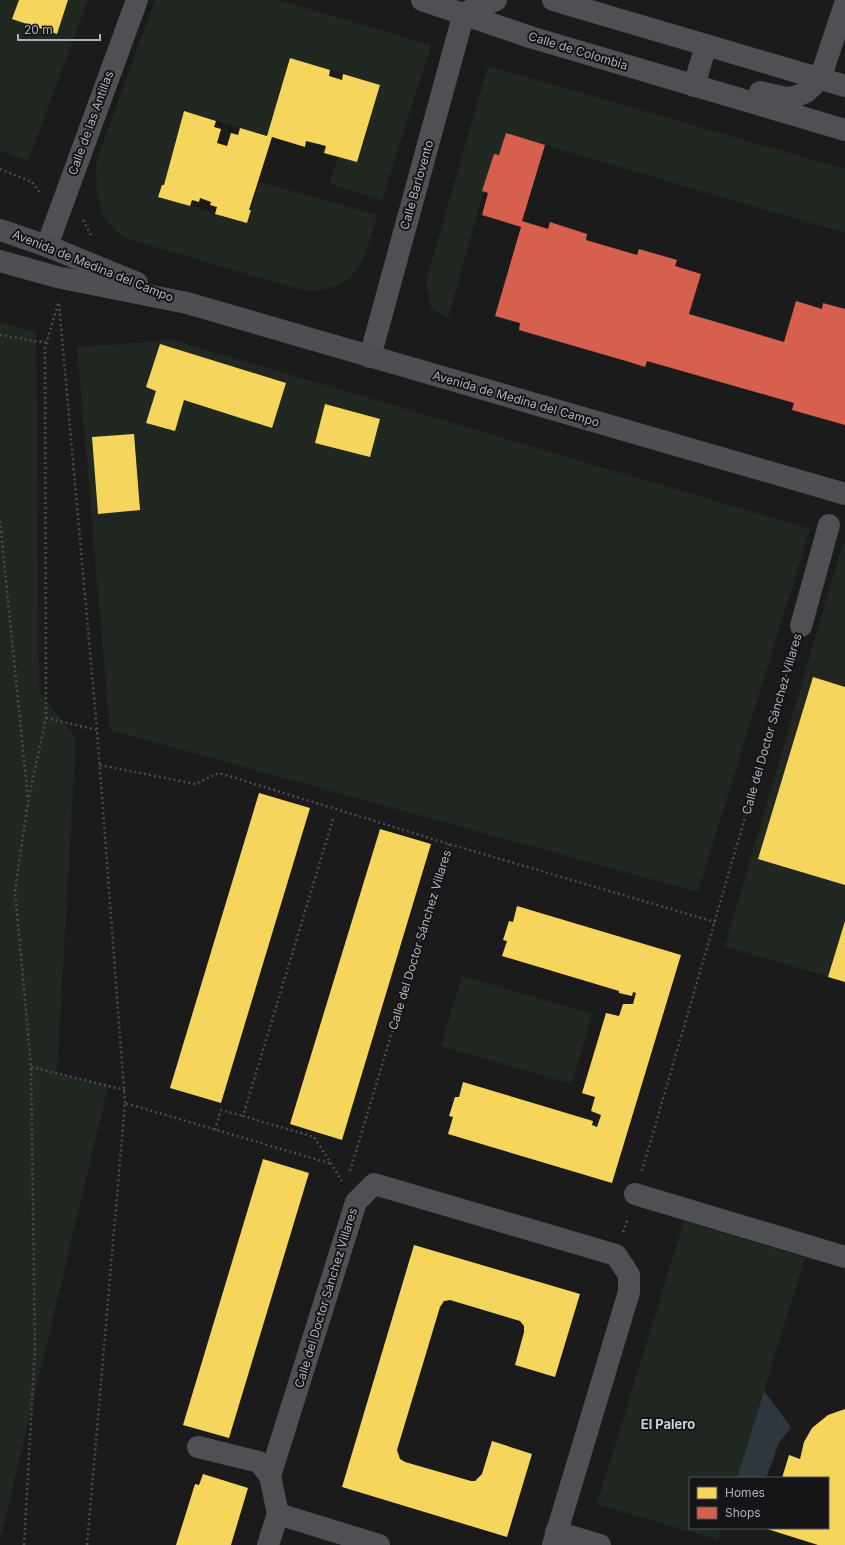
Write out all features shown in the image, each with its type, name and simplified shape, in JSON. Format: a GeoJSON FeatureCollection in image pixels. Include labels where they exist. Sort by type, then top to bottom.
{"type":"FeatureCollection","features":[{"type":"Feature","properties":{"kind":"main road","name":"Avenida de Medina del Campo"},"geometry":{"type":"LineString","coordinates":[[0,230],[47,246],[187,303]]}},
{"type":"Feature","properties":{"kind":"main road","name":"Avenida de Medina del Campo"},"geometry":{"type":"LineString","coordinates":[[0,261],[57,277],[187,303],[845,494]]}},
{"type":"Feature","properties":{"kind":"street","name":"Calle de las Antillas"},"geometry":{"type":"LineString","coordinates":[[47,246],[136,0]]}},
{"type":"Feature","properties":{"kind":"street","name":"Calle de Colombia"},"geometry":{"type":"LineString","coordinates":[[422,0],[467,4],[530,37],[845,130]]}},
{"type":"Feature","properties":{"kind":"street"},"geometry":{"type":"LineString","coordinates":[[467,4],[496,0]]}},
{"type":"Feature","properties":{"kind":"street"},"geometry":{"type":"LineString","coordinates":[[553,0],[845,86]]}},
{"type":"Feature","properties":{"kind":"street","name":"Calle Barlovento"},"geometry":{"type":"LineString","coordinates":[[370,357],[467,4]]}},
{"type":"Feature","properties":{"kind":"street"},"geometry":{"type":"LineString","coordinates":[[706,45],[701,88],[735,85],[786,98],[795,97],[806,92],[820,79],[845,4]]}},
{"type":"Feature","properties":{"kind":"street","name":"Calle del Doctor Sánchez Villares"},"geometry":{"type":"LineString","coordinates":[[801,626],[829,525]]}},
{"type":"Feature","properties":{"kind":"street","name":"Calle del Doctor Sánchez Villares"},"geometry":{"type":"LineString","coordinates":[[268,1545],[278,1514],[270,1476],[356,1202],[374,1184],[616,1255]]}},
{"type":"Feature","properties":{"kind":"street"},"geometry":{"type":"LineString","coordinates":[[635,1194],[845,1257]]}},
{"type":"Feature","properties":{"kind":"street"},"geometry":{"type":"LineString","coordinates":[[600,1545],[554,1539],[629,1292],[629,1275],[616,1255]]}},
{"type":"Feature","properties":{"kind":"street"},"geometry":{"type":"LineString","coordinates":[[198,1447],[259,1462],[270,1476]]}},
{"type":"Feature","properties":{"kind":"street"},"geometry":{"type":"LineString","coordinates":[[278,1514],[379,1545]]}},
{"type":"Feature","properties":{"kind":"path"},"geometry":{"type":"LineString","coordinates":[[0,169],[32,182],[42,199]]}},
{"type":"Feature","properties":{"kind":"path"},"geometry":{"type":"LineString","coordinates":[[24,1545],[35,1349],[31,1067],[15,890],[28,802],[46,718],[45,348],[58,302],[100,765],[126,1103],[87,1545]]}},
{"type":"Feature","properties":{"kind":"path"},"geometry":{"type":"LineString","coordinates":[[0,335],[47,342]]}},
{"type":"Feature","properties":{"kind":"path"},"geometry":{"type":"LineString","coordinates":[[0,521],[28,802]]}},
{"type":"Feature","properties":{"kind":"path","name":"Calle del Doctor Sánchez Villares"},"geometry":{"type":"LineString","coordinates":[[616,1255],[801,626]]}},
{"type":"Feature","properties":{"kind":"path"},"geometry":{"type":"LineString","coordinates":[[46,718],[97,730]]}},
{"type":"Feature","properties":{"kind":"path"},"geometry":{"type":"LineString","coordinates":[[100,765],[195,784],[219,773],[449,844]]}},
{"type":"Feature","properties":{"kind":"path"},"geometry":{"type":"LineString","coordinates":[[243,1116],[333,819]]}},
{"type":"Feature","properties":{"kind":"path","name":"Calle del Doctor Sánchez Villares"},"geometry":{"type":"LineString","coordinates":[[348,1179],[449,844],[715,922]]}},
{"type":"Feature","properties":{"kind":"path"},"geometry":{"type":"LineString","coordinates":[[31,1067],[125,1090]]}},
{"type":"Feature","properties":{"kind":"path"},"geometry":{"type":"LineString","coordinates":[[126,1103],[215,1130],[332,1164],[314,1137],[243,1116],[221,1110],[215,1130]]}},
{"type":"Feature","properties":{"kind":"shaded area"},"geometry":{"type":"Polygon","coordinates":[[[0,0],[88,0],[28,161],[0,151],[0,0]]]}},
{"type":"Feature","properties":{"kind":"shaded area"},"geometry":{"type":"Polygon","coordinates":[[[155,0],[278,0],[431,45],[382,200],[330,184],[338,156],[357,162],[380,85],[290,58],[267,136],[184,111],[164,185],[162,185],[158,197],[247,223],[259,182],[377,215],[363,258],[357,269],[349,278],[338,285],[324,289],[306,291],[128,239],[118,233],[104,217],[97,195],[96,162],[155,0]]]}},
{"type":"Feature","properties":{"kind":"shaded area"},"geometry":{"type":"Polygon","coordinates":[[[488,66],[845,169],[845,233],[545,145],[499,155],[494,154],[448,318],[431,308],[426,281],[488,66]]]}},
{"type":"Feature","properties":{"kind":"shaded area"},"geometry":{"type":"Polygon","coordinates":[[[0,322],[36,332],[39,691],[76,738],[57,1073],[108,1086],[0,1541],[0,322]]]}},
{"type":"Feature","properties":{"kind":"shaded area"},"geometry":{"type":"Polygon","coordinates":[[[173,340],[810,529],[698,892],[110,730],[77,347],[173,340]]]}},
{"type":"Feature","properties":{"kind":"shaded area"},"geometry":{"type":"Polygon","coordinates":[[[843,543],[845,544],[845,982],[725,946],[843,543]]]}},
{"type":"Feature","properties":{"kind":"shaded area"},"geometry":{"type":"Polygon","coordinates":[[[462,976],[592,1014],[572,1084],[441,1046],[462,976]]]}},
{"type":"Feature","properties":{"kind":"shaded area"},"geometry":{"type":"Polygon","coordinates":[[[684,1221],[805,1258],[737,1477],[689,1477],[689,1529],[721,1529],[718,1540],[597,1504],[684,1221]]]}},
{"type":"Feature","properties":{"kind":"shaded area"},"geometry":{"type":"Polygon","coordinates":[[[764,1391],[791,1427],[779,1443],[766,1477],[737,1477],[764,1391]]]}},
{"type":"Feature","properties":{"kind":"building: Homes"},"geometry":{"type":"Polygon","coordinates":[[[19,0],[68,0],[57,34],[12,19],[19,0]]]}},
{"type":"Feature","properties":{"kind":"building: Homes"},"geometry":{"type":"Polygon","coordinates":[[[290,58],[330,70],[329,76],[342,80],[343,74],[380,85],[357,162],[324,153],[326,146],[306,141],[305,147],[272,137],[249,210],[251,210],[247,223],[215,214],[217,207],[210,205],[211,202],[200,198],[199,202],[192,200],[190,206],[158,197],[162,185],[164,185],[184,111],[216,121],[214,127],[221,129],[217,143],[227,146],[231,133],[238,135],[240,128],[267,136],[290,58]]]}},
{"type":"Feature","properties":{"kind":"building: Homes"},"geometry":{"type":"Polygon","coordinates":[[[160,344],[286,383],[272,428],[184,400],[175,431],[146,423],[156,391],[146,387],[160,344]]]}},
{"type":"Feature","properties":{"kind":"building: Homes"},"geometry":{"type":"Polygon","coordinates":[[[325,404],[380,419],[370,457],[315,443],[325,404]]]}},
{"type":"Feature","properties":{"kind":"building: Homes"},"geometry":{"type":"Polygon","coordinates":[[[134,434],[140,510],[98,514],[92,437],[134,434]]]}},
{"type":"Feature","properties":{"kind":"building: Homes"},"geometry":{"type":"Polygon","coordinates":[[[813,677],[845,687],[845,885],[758,859],[813,677]]]}},
{"type":"Feature","properties":{"kind":"building: Homes"},"geometry":{"type":"Polygon","coordinates":[[[259,793],[310,808],[221,1103],[170,1088],[259,793]]]}},
{"type":"Feature","properties":{"kind":"building: Homes"},"geometry":{"type":"Polygon","coordinates":[[[380,829],[431,844],[342,1140],[290,1124],[380,829]]]}},
{"type":"Feature","properties":{"kind":"building: Homes"},"geometry":{"type":"Polygon","coordinates":[[[517,906],[681,955],[612,1183],[448,1134],[453,1117],[449,1116],[455,1097],[459,1097],[463,1082],[593,1121],[592,1125],[597,1127],[601,1115],[591,1111],[595,1097],[582,1093],[606,1013],[619,1016],[623,1004],[633,1004],[636,993],[633,992],[632,996],[619,993],[619,991],[502,956],[507,941],[503,940],[509,921],[513,922],[517,906]]]}},
{"type":"Feature","properties":{"kind":"building: Homes"},"geometry":{"type":"Polygon","coordinates":[[[845,921],[845,982],[828,977],[845,921]]]}},
{"type":"Feature","properties":{"kind":"building: Homes"},"geometry":{"type":"Polygon","coordinates":[[[263,1159],[309,1173],[229,1438],[183,1425],[263,1159]]]}},
{"type":"Feature","properties":{"kind":"building: Homes"},"geometry":{"type":"Polygon","coordinates":[[[414,1245],[580,1294],[555,1377],[515,1365],[524,1332],[524,1326],[520,1321],[450,1300],[444,1301],[440,1307],[397,1450],[400,1459],[405,1462],[471,1481],[475,1481],[482,1474],[492,1441],[532,1454],[507,1537],[342,1487],[414,1245]]]}},
{"type":"Feature","properties":{"kind":"building: Homes"},"geometry":{"type":"Polygon","coordinates":[[[845,1409],[845,1545],[818,1545],[767,1529],[829,1529],[829,1477],[782,1477],[789,1455],[800,1459],[804,1442],[812,1428],[828,1415],[845,1409]]]}},
{"type":"Feature","properties":{"kind":"building: Homes"},"geometry":{"type":"Polygon","coordinates":[[[203,1474],[248,1488],[231,1545],[176,1545],[195,1484],[199,1485],[203,1474]]]}},
{"type":"Feature","properties":{"kind":"building: Shops"},"geometry":{"type":"Polygon","coordinates":[[[506,133],[545,145],[522,221],[548,229],[550,222],[587,234],[586,240],[637,255],[639,249],[677,260],[675,266],[701,274],[689,314],[784,342],[796,301],[822,309],[823,303],[845,309],[845,425],[792,410],[794,403],[647,361],[645,367],[519,330],[520,323],[495,316],[521,227],[482,215],[488,193],[482,191],[494,154],[499,155],[506,133]]]}},
{"type":"Feature","properties":{"kind":"district","name":"El Palero"},"geometry":{"type":"Point","coordinates":[668,1424]}}]}
